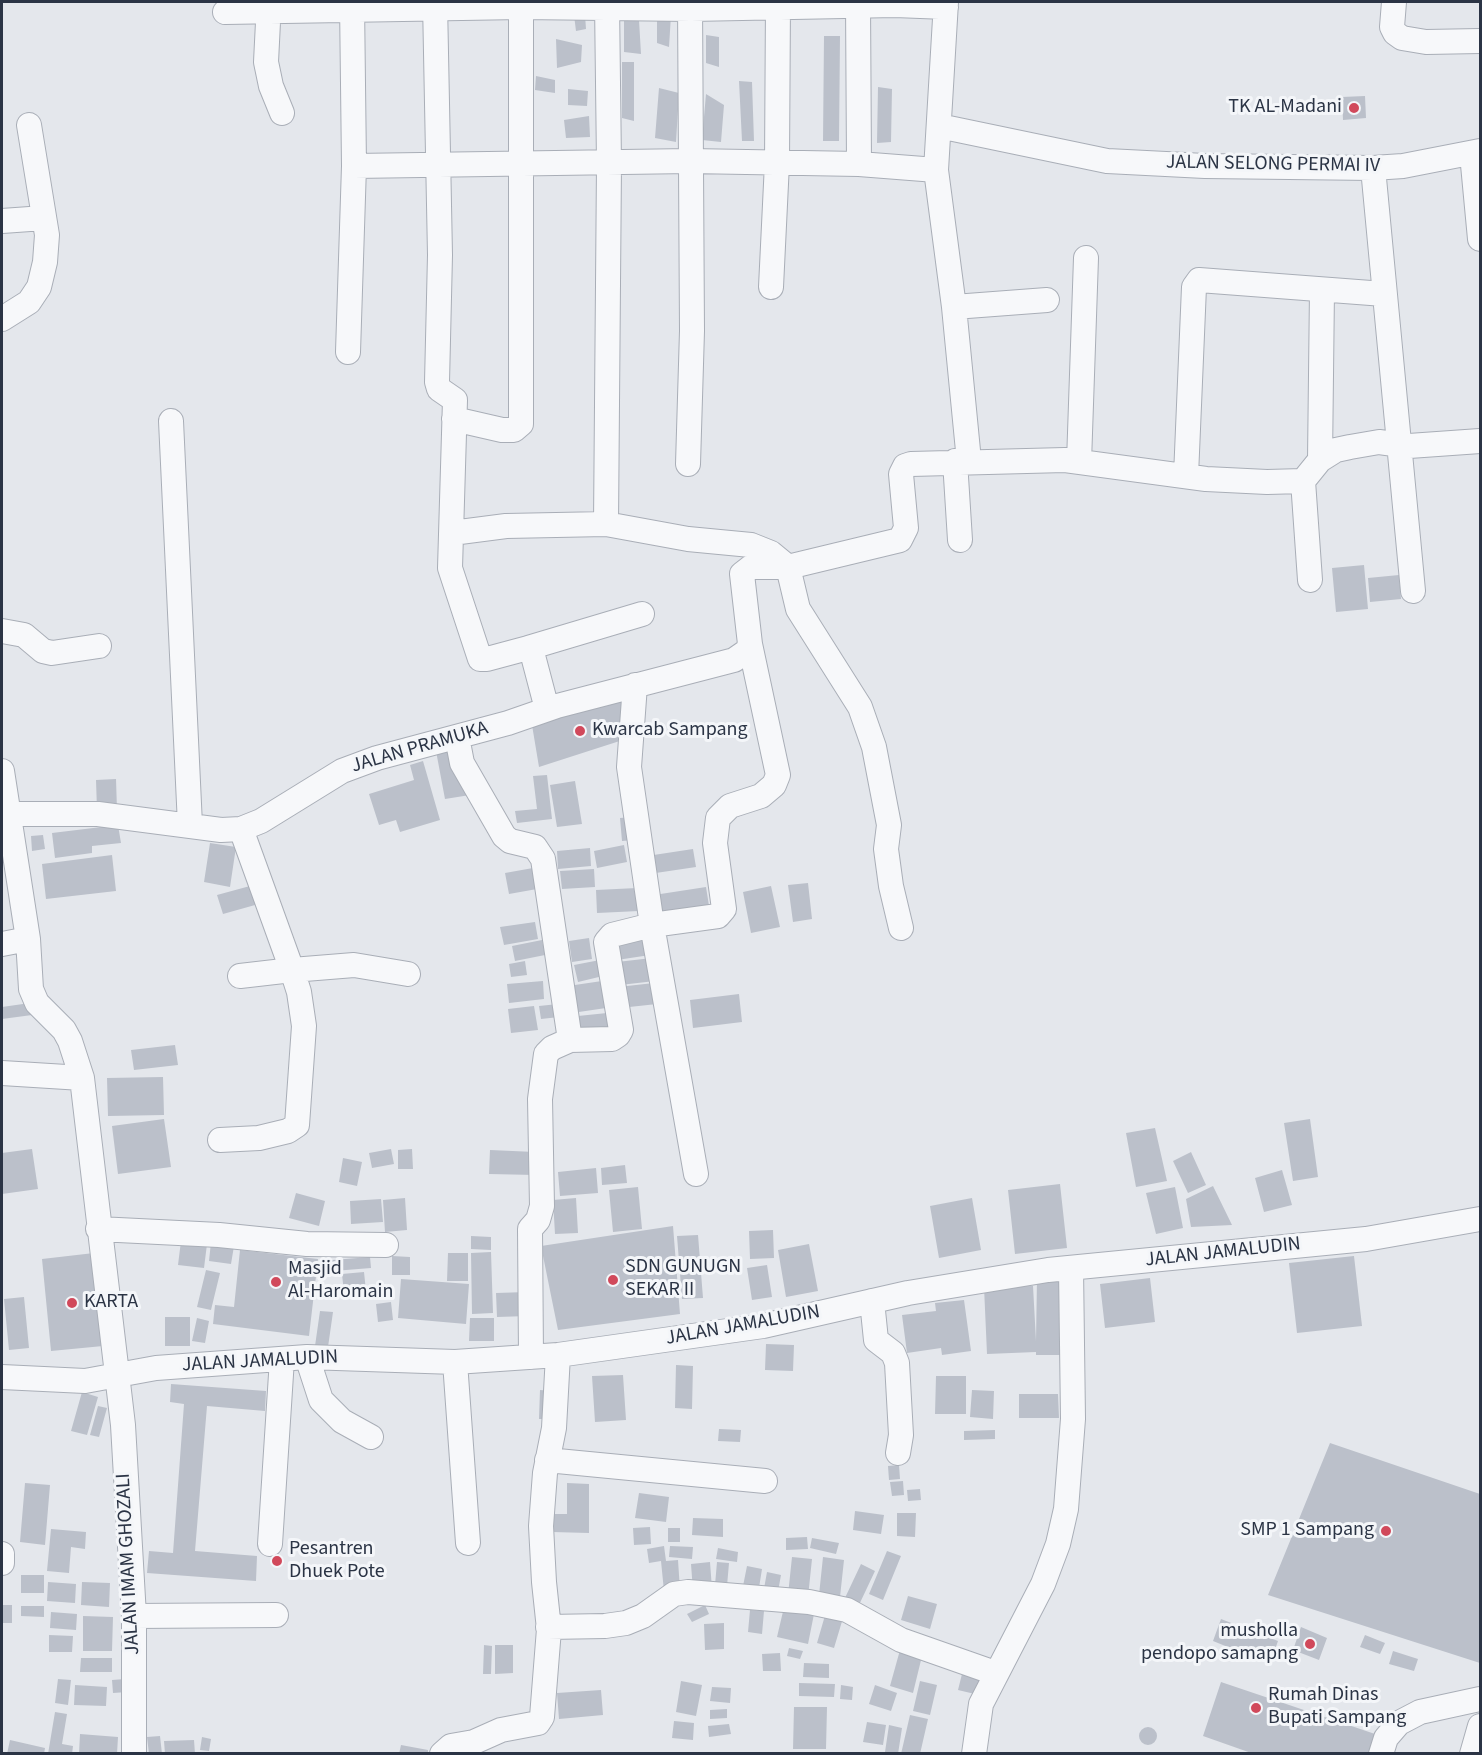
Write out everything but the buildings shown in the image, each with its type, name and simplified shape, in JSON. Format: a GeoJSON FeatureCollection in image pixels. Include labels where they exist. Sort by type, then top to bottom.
{"type":"FeatureCollection","features":[{"type":"Feature","properties":{"kind":"street"},"geometry":{"type":"LineString","coordinates":[[1394,2],[1392,27],[1395,33],[1402,38],[1426,42],[1480,41]]}},
{"type":"Feature","properties":{"kind":"street"},"geometry":{"type":"LineString","coordinates":[[454,419],[502,430],[514,430],[521,424],[523,165],[521,4]]}},
{"type":"Feature","properties":{"kind":"street"},"geometry":{"type":"LineString","coordinates":[[225,12],[269,7],[521,4],[946,4],[936,170],[954,307],[962,461],[960,540]]}},
{"type":"Feature","properties":{"kind":"street"},"geometry":{"type":"LineString","coordinates":[[771,287],[777,163],[778,4]]}},
{"type":"Feature","properties":{"kind":"street"},"geometry":{"type":"LineString","coordinates":[[858,4],[859,164]]}},
{"type":"Feature","properties":{"kind":"street"},"geometry":{"type":"LineString","coordinates":[[435,5],[439,164],[437,382],[439,389],[454,400],[450,568],[480,659],[487,660],[642,614]]}},
{"type":"Feature","properties":{"kind":"street"},"geometry":{"type":"LineString","coordinates":[[606,524],[609,164],[607,5]]}},
{"type":"Feature","properties":{"kind":"street"},"geometry":{"type":"LineString","coordinates":[[688,464],[692,331],[691,5]]}},
{"type":"Feature","properties":{"kind":"street"},"geometry":{"type":"LineString","coordinates":[[348,352],[354,166],[352,6]]}},
{"type":"Feature","properties":{"kind":"street"},"geometry":{"type":"LineString","coordinates":[[269,7],[266,62],[271,86],[282,113]]}},
{"type":"Feature","properties":{"kind":"street"},"geometry":{"type":"LineString","coordinates":[[2,319],[29,302],[39,287],[47,235],[29,125]]}},
{"type":"Feature","properties":{"kind":"street","name":"JALAN SELONG PERMAI IV"},"geometry":{"type":"LineString","coordinates":[[939,126],[1107,162],[1258,168],[1373,168],[1476,152]]}},
{"type":"Feature","properties":{"kind":"street"},"geometry":{"type":"LineString","coordinates":[[1476,152],[1480,239]]}},
{"type":"Feature","properties":{"kind":"street"},"geometry":{"type":"LineString","coordinates":[[354,166],[690,161],[859,164],[936,170]]}},
{"type":"Feature","properties":{"kind":"street"},"geometry":{"type":"LineString","coordinates":[[1373,168],[1413,591]]}},
{"type":"Feature","properties":{"kind":"street"},"geometry":{"type":"LineString","coordinates":[[2,221],[44,218]]}},
{"type":"Feature","properties":{"kind":"street"},"geometry":{"type":"LineString","coordinates":[[1079,462],[1086,258]]}},
{"type":"Feature","properties":{"kind":"street"},"geometry":{"type":"LineString","coordinates":[[1186,476],[1194,287],[1198,280],[1384,294]]}},
{"type":"Feature","properties":{"kind":"street"},"geometry":{"type":"LineString","coordinates":[[1320,460],[1322,290]]}},
{"type":"Feature","properties":{"kind":"street"},"geometry":{"type":"LineString","coordinates":[[954,307],[1047,300]]}},
{"type":"Feature","properties":{"kind":"street"},"geometry":{"type":"LineString","coordinates":[[171,421],[190,825]]}},
{"type":"Feature","properties":{"kind":"street"},"geometry":{"type":"LineString","coordinates":[[1310,580],[1304,481],[1320,460],[1336,450],[1379,442],[1399,445],[1480,441]]}},
{"type":"Feature","properties":{"kind":"street"},"geometry":{"type":"LineString","coordinates":[[531,1357],[530,1229],[538,1220],[542,1206],[540,1099],[546,1054],[552,1048],[570,1040],[612,1040],[621,1030],[606,942],[612,934],[652,925],[718,916],[724,909],[715,843],[718,818],[730,806],[761,796],[774,785],[778,776],[750,644],[742,574],[751,567],[788,567],[900,540],[906,528],[903,470],[911,464],[962,461],[1079,462],[1186,476],[1268,482],[1304,481]]}},
{"type":"Feature","properties":{"kind":"street"},"geometry":{"type":"LineString","coordinates":[[452,533],[506,526],[606,524],[688,539],[751,545],[771,553],[788,567],[798,609],[860,707],[874,747],[889,825],[886,849],[891,886],[901,928]]}},
{"type":"Feature","properties":{"kind":"street"},"geometry":{"type":"LineString","coordinates":[[2,631],[24,635],[43,651],[52,653],[99,646]]}},
{"type":"Feature","properties":{"kind":"street","name":"JALAN PRAMUKA"},"geometry":{"type":"LineString","coordinates":[[8,814],[98,814],[241,829],[261,821],[342,771],[547,709],[734,660],[747,651],[750,644]]}},
{"type":"Feature","properties":{"kind":"street"},"geometry":{"type":"LineString","coordinates":[[528,648],[532,652],[547,709]]}},
{"type":"Feature","properties":{"kind":"street"},"geometry":{"type":"LineString","coordinates":[[635,685],[629,767],[652,925],[696,1174]]}},
{"type":"Feature","properties":{"kind":"street"},"geometry":{"type":"LineString","coordinates":[[457,737],[462,763],[480,799],[493,813],[504,836],[510,841],[535,847],[543,859],[570,1040]]}},
{"type":"Feature","properties":{"kind":"street","name":"JALAN IMAM GHOZALI"},"geometry":{"type":"LineString","coordinates":[[2,771],[28,939],[31,989],[37,1003],[64,1030],[82,1078],[98,1230],[123,1425],[134,1616],[134,1754]]}},
{"type":"Feature","properties":{"kind":"street"},"geometry":{"type":"LineString","coordinates":[[220,1140],[259,1138],[288,1131],[297,1125],[304,1026],[299,992],[292,970],[241,829]]}},
{"type":"Feature","properties":{"kind":"street"},"geometry":{"type":"LineString","coordinates":[[2,944],[28,939]]}},
{"type":"Feature","properties":{"kind":"street"},"geometry":{"type":"LineString","coordinates":[[240,976],[354,965],[408,974]]}},
{"type":"Feature","properties":{"kind":"street"},"geometry":{"type":"LineString","coordinates":[[2,1073],[82,1078]]}},
{"type":"Feature","properties":{"kind":"street","name":"JALAN JAMALUDIN"},"geometry":{"type":"LineString","coordinates":[[2,1377],[86,1381],[156,1368],[306,1357],[455,1362],[558,1355],[763,1326],[872,1301],[1071,1268],[1366,1239],[1480,1219]]}},
{"type":"Feature","properties":{"kind":"street"},"geometry":{"type":"LineString","coordinates":[[98,1230],[219,1235],[307,1244],[386,1245]]}},
{"type":"Feature","properties":{"kind":"street"},"geometry":{"type":"LineString","coordinates":[[974,1754],[981,1704],[1043,1584],[1058,1544],[1066,1509],[1073,1419],[1071,1268]]}},
{"type":"Feature","properties":{"kind":"street"},"geometry":{"type":"LineString","coordinates":[[872,1301],[876,1340],[893,1353],[897,1363],[901,1435],[898,1453]]}},
{"type":"Feature","properties":{"kind":"street"},"geometry":{"type":"LineString","coordinates":[[442,1754],[451,1746],[474,1742],[501,1730],[538,1723],[542,1718],[548,1627],[541,1526],[547,1460],[554,1428],[558,1355]]}},
{"type":"Feature","properties":{"kind":"street"},"geometry":{"type":"LineString","coordinates":[[306,1357],[321,1400],[342,1422],[371,1437]]}},
{"type":"Feature","properties":{"kind":"street"},"geometry":{"type":"LineString","coordinates":[[270,1544],[282,1359]]}},
{"type":"Feature","properties":{"kind":"street"},"geometry":{"type":"LineString","coordinates":[[455,1362],[468,1543]]}},
{"type":"Feature","properties":{"kind":"street"},"geometry":{"type":"LineString","coordinates":[[547,1460],[765,1481]]}},
{"type":"Feature","properties":{"kind":"street"},"geometry":{"type":"LineString","coordinates":[[2,1554],[2,1563]]}},
{"type":"Feature","properties":{"kind":"street"},"geometry":{"type":"LineString","coordinates":[[548,1627],[605,1626],[626,1623],[643,1616],[674,1594],[688,1592],[809,1602],[847,1610],[901,1640],[995,1673]]}},
{"type":"Feature","properties":{"kind":"street"},"geometry":{"type":"LineString","coordinates":[[134,1616],[276,1615]]}},
{"type":"Feature","properties":{"kind":"street"},"geometry":{"type":"LineString","coordinates":[[1381,1754],[1386,1738],[1399,1723],[1420,1712],[1480,1699]]}},
{"type":"Feature","properties":{"kind":"street"},"geometry":{"type":"LineString","coordinates":[[1472,1754],[1480,1726]]}},
{"type":"Feature","properties":{"kind":"place","name":"TK AL-Madani"},"geometry":{"type":"Point","coordinates":[1354,108]}},
{"type":"Feature","properties":{"kind":"place","name":"Kwarcab Sampang"},"geometry":{"type":"Point","coordinates":[580,731]}},
{"type":"Feature","properties":{"kind":"place","name":"SDN GUNUGN SEKAR II"},"geometry":{"type":"Point","coordinates":[613,1280]}},
{"type":"Feature","properties":{"kind":"place","name":"Masjid Al-Haromain"},"geometry":{"type":"Point","coordinates":[276,1282]}},
{"type":"Feature","properties":{"kind":"place","name":"KARTA"},"geometry":{"type":"Point","coordinates":[72,1303]}},
{"type":"Feature","properties":{"kind":"place","name":"SMP 1 Sampang"},"geometry":{"type":"Point","coordinates":[1386,1531]}},
{"type":"Feature","properties":{"kind":"place","name":"Pesantren Dhuek Pote"},"geometry":{"type":"Point","coordinates":[277,1561]}},
{"type":"Feature","properties":{"kind":"place","name":"musholla pendopo samapng"},"geometry":{"type":"Point","coordinates":[1310,1644]}},
{"type":"Feature","properties":{"kind":"place","name":"Rumah Dinas Bupati Sampang"},"geometry":{"type":"Point","coordinates":[1256,1708]}}]}
